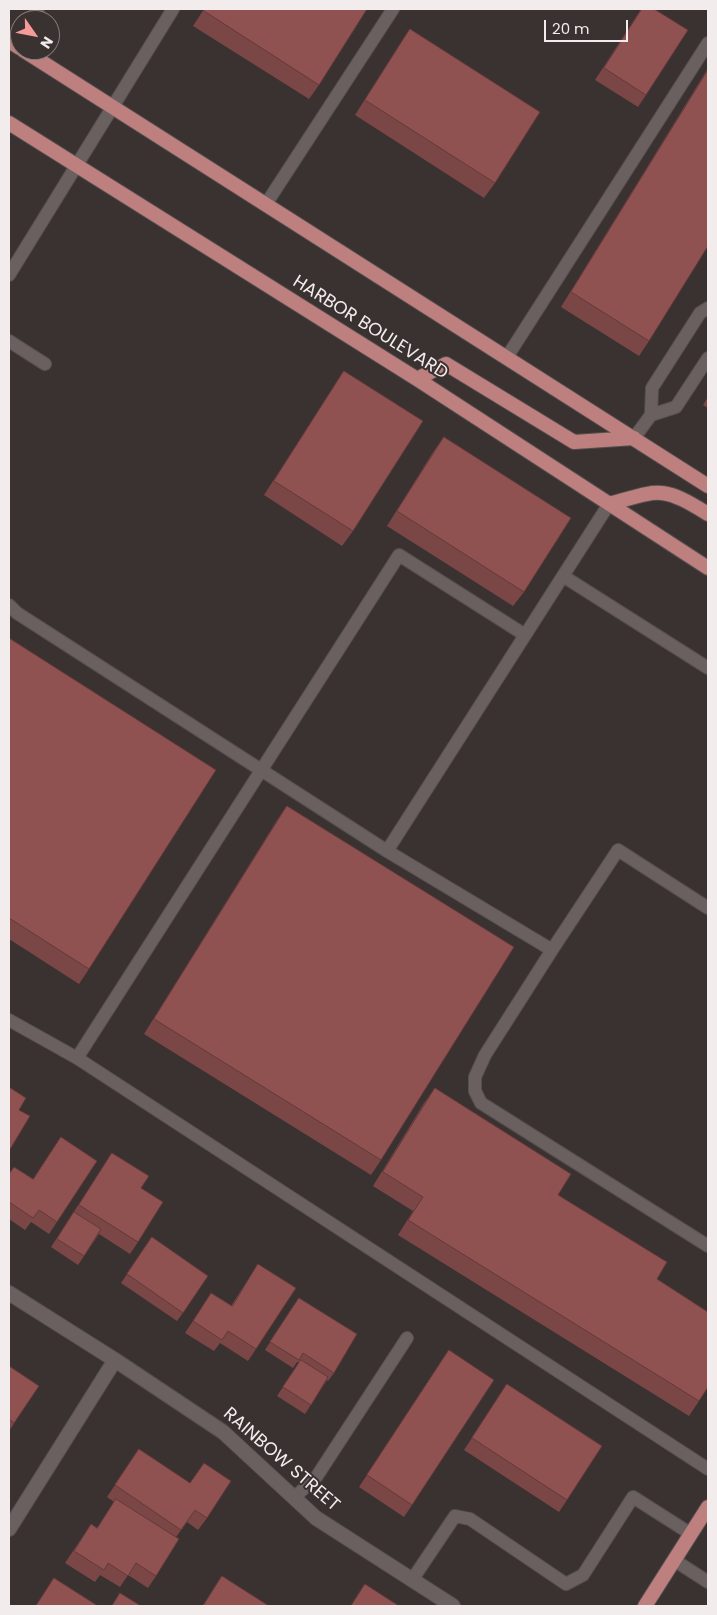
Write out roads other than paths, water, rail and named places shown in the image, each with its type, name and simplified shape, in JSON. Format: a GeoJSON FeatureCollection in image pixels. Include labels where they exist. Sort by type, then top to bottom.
{"type":"FeatureCollection","features":[{"type":"Feature","properties":{"kind":"main road"},"geometry":{"type":"LineString","coordinates":[[41,60],[708,486]]}},
{"type":"Feature","properties":{"kind":"main road","name":"HARBOR BOULEVARD"},"geometry":{"type":"LineString","coordinates":[[9,123],[417,379],[708,568]]}},
{"type":"Feature","properties":{"kind":"main road"},"geometry":{"type":"LineString","coordinates":[[417,379],[446,364],[574,442],[634,438]]}},
{"type":"Feature","properties":{"kind":"main road"},"geometry":{"type":"LineString","coordinates":[[609,504],[656,491],[679,496],[708,514]]}},
{"type":"Feature","properties":{"kind":"main road"},"geometry":{"type":"LineString","coordinates":[[645,1606],[708,1507]]}},
{"type":"Feature","properties":{"kind":"street","name":"RAINBOW STREET"},"geometry":{"type":"LineString","coordinates":[[9,1293],[115,1360],[223,1432],[316,1518],[453,1606]]}},
{"type":"Feature","properties":{"kind":"street"},"geometry":{"type":"LineString","coordinates":[[9,1529],[115,1360]]}},
{"type":"Feature","properties":{"kind":"lane"},"geometry":{"type":"LineString","coordinates":[[9,275],[173,9]]}},
{"type":"Feature","properties":{"kind":"lane"},"geometry":{"type":"LineString","coordinates":[[266,204],[392,9]]}},
{"type":"Feature","properties":{"kind":"lane"},"geometry":{"type":"LineString","coordinates":[[507,356],[708,42]]}},
{"type":"Feature","properties":{"kind":"lane"},"geometry":{"type":"LineString","coordinates":[[634,438],[651,415],[652,388],[700,314],[708,308]]}},
{"type":"Feature","properties":{"kind":"lane"},"geometry":{"type":"LineString","coordinates":[[9,341],[45,364]]}},
{"type":"Feature","properties":{"kind":"lane"},"geometry":{"type":"LineString","coordinates":[[651,415],[676,407],[708,358]]}},
{"type":"Feature","properties":{"kind":"lane"},"geometry":{"type":"LineString","coordinates":[[387,851],[609,504]]}},
{"type":"Feature","properties":{"kind":"lane"},"geometry":{"type":"LineString","coordinates":[[77,1058],[399,555],[525,635]]}},
{"type":"Feature","properties":{"kind":"lane"},"geometry":{"type":"LineString","coordinates":[[563,576],[708,668]]}},
{"type":"Feature","properties":{"kind":"lane"},"geometry":{"type":"LineString","coordinates":[[9,605],[26,618],[387,851],[552,950]]}},
{"type":"Feature","properties":{"kind":"lane"},"geometry":{"type":"LineString","coordinates":[[708,908],[618,850],[485,1055],[475,1077],[475,1091],[481,1103],[708,1246]]}},
{"type":"Feature","properties":{"kind":"lane"},"geometry":{"type":"LineString","coordinates":[[9,1020],[77,1058],[708,1469]]}},
{"type":"Feature","properties":{"kind":"lane"},"geometry":{"type":"LineString","coordinates":[[294,1498],[317,1476],[406,1338]]}},
{"type":"Feature","properties":{"kind":"lane"},"geometry":{"type":"LineString","coordinates":[[412,1580],[455,1516],[470,1519],[566,1584],[582,1576],[633,1497],[691,1534]]}},
{"type":"Feature","properties":{"kind":"lane"},"geometry":{"type":"LineString","coordinates":[[674,1560],[708,1582]]}}]}
